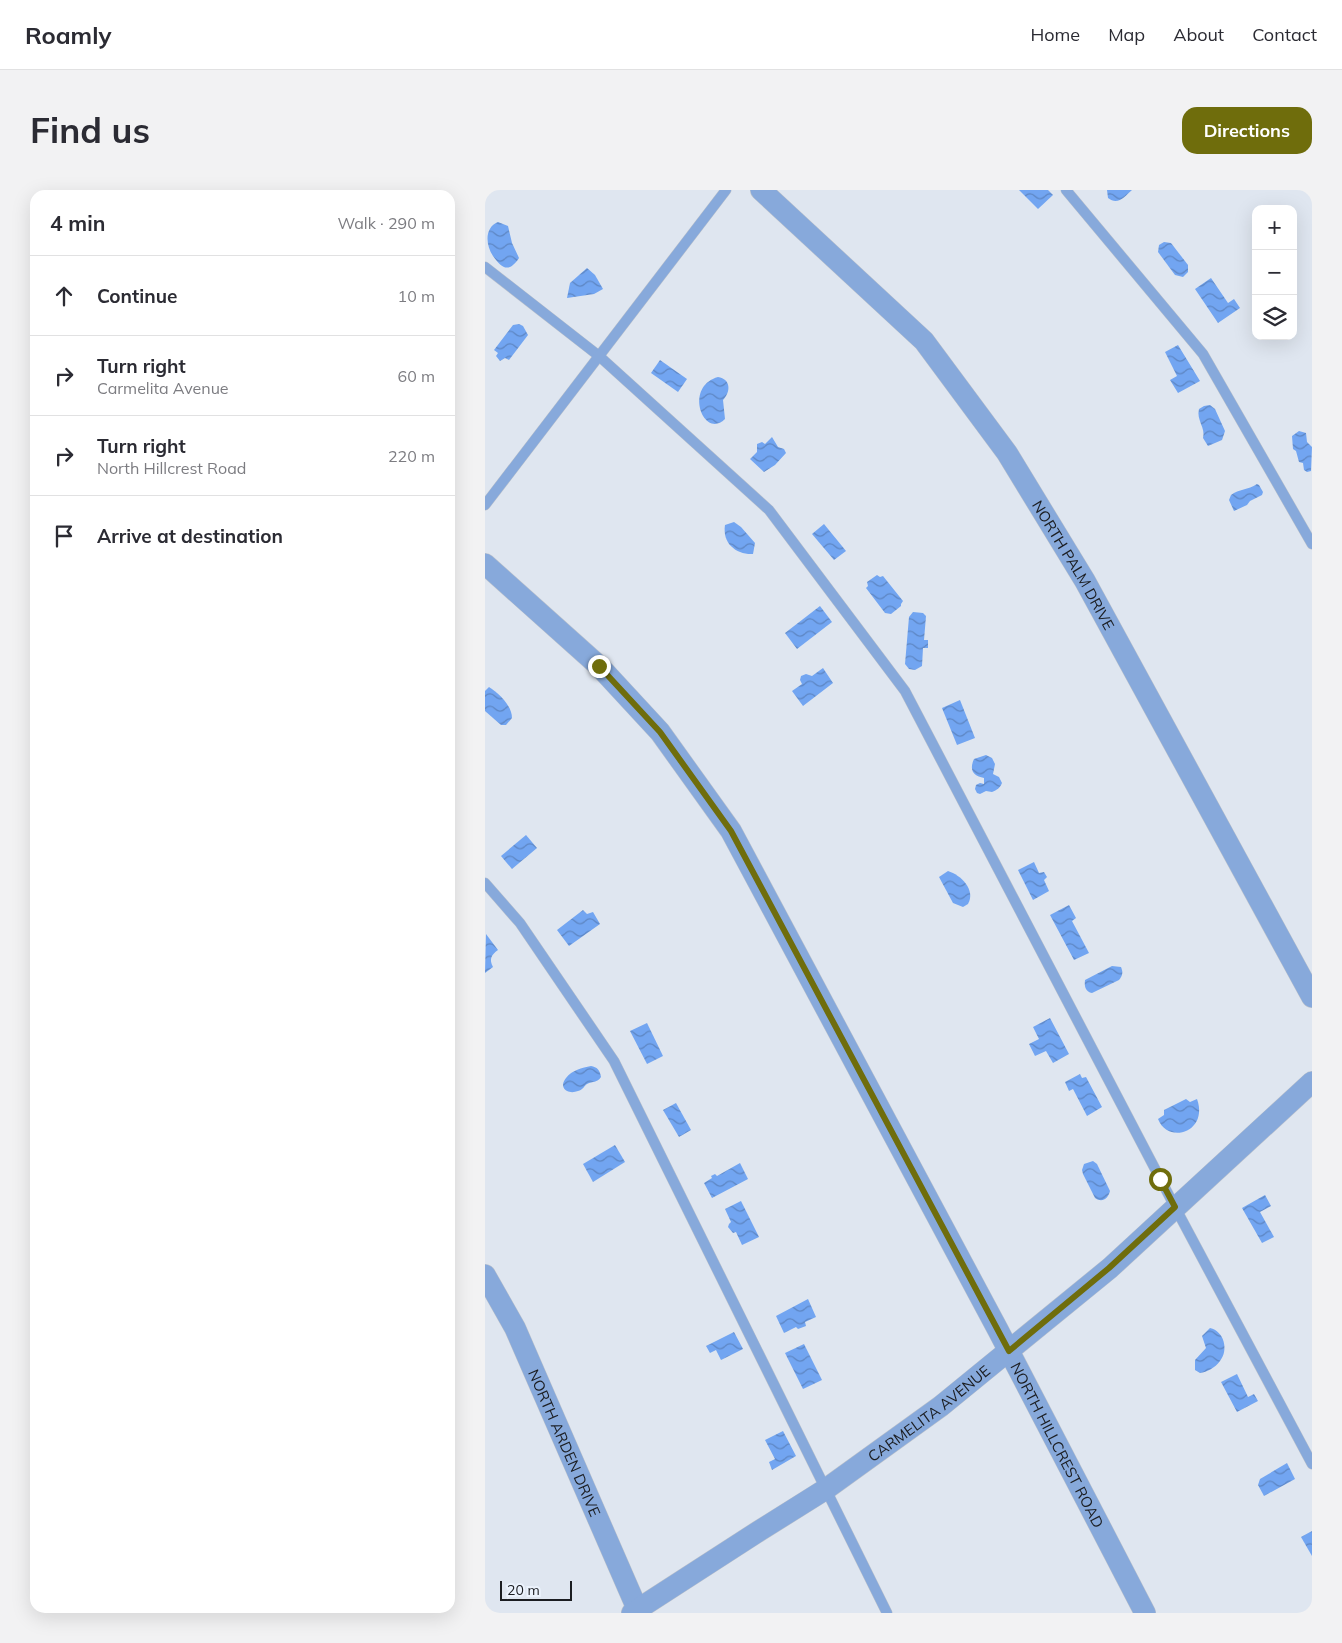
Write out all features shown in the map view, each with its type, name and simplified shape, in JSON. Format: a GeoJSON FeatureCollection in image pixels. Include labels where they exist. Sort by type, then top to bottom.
{"type":"FeatureCollection","features":[{"type":"Feature","properties":{"kind":"street","name":"NORTH PALM DRIVE"},"geometry":{"type":"LineString","coordinates":[[761,190],[924,341],[1007,453],[1085,581],[1312,997]]}},
{"type":"Feature","properties":{"kind":"street","name":"NORTH HILLCREST ROAD"},"geometry":{"type":"LineString","coordinates":[[485,564],[599,666],[660,732],[731,831],[1009,1351],[1145,1613]]}},
{"type":"Feature","properties":{"kind":"street","name":"CARMELITA AVENUE"},"geometry":{"type":"LineString","coordinates":[[636,1612],[826,1489],[941,1406],[1109,1268],[1312,1082]]}},
{"type":"Feature","properties":{"kind":"street","name":"NORTH ARDEN DRIVE"},"geometry":{"type":"LineString","coordinates":[[485,1275],[515,1328],[636,1612]]}},
{"type":"Feature","properties":{"kind":"lane"},"geometry":{"type":"LineString","coordinates":[[485,505],[726,190]]}},
{"type":"Feature","properties":{"kind":"lane"},"geometry":{"type":"LineString","coordinates":[[1066,190],[1203,354],[1312,544]]}},
{"type":"Feature","properties":{"kind":"lane"},"geometry":{"type":"LineString","coordinates":[[485,267],[599,356],[769,510],[905,691],[1312,1464]]}},
{"type":"Feature","properties":{"kind":"lane"},"geometry":{"type":"LineString","coordinates":[[485,883],[520,923],[614,1061],[887,1613]]}},
{"type":"Feature","properties":{"kind":"water"},"geometry":{"type":"Polygon","coordinates":[[[1019,190],[1048,190],[1053,195],[1038,209],[1019,190]]]}},
{"type":"Feature","properties":{"kind":"water"},"geometry":{"type":"Polygon","coordinates":[[[1107,190],[1132,190],[1118,201],[1115,201],[1108,198],[1107,190]]]}},
{"type":"Feature","properties":{"kind":"water"},"geometry":{"type":"Polygon","coordinates":[[[498,222],[508,226],[512,243],[519,258],[512,266],[506,268],[499,264],[493,256],[488,241],[491,228],[498,222]]]}},
{"type":"Feature","properties":{"kind":"water"},"geometry":{"type":"Polygon","coordinates":[[[1164,242],[1171,243],[1188,265],[1188,272],[1183,277],[1175,275],[1158,252],[1159,245],[1164,242]]]}},
{"type":"Feature","properties":{"kind":"water"},"geometry":{"type":"Polygon","coordinates":[[[587,268],[595,275],[603,289],[594,294],[567,298],[570,283],[587,268]]]}},
{"type":"Feature","properties":{"kind":"water"},"geometry":{"type":"Polygon","coordinates":[[[1211,278],[1228,303],[1234,299],[1240,308],[1218,323],[1195,289],[1211,278]]]}},
{"type":"Feature","properties":{"kind":"water"},"geometry":{"type":"Polygon","coordinates":[[[519,324],[523,326],[528,335],[509,360],[505,358],[500,361],[496,356],[498,353],[494,350],[513,325],[519,324]]]}},
{"type":"Feature","properties":{"kind":"water"},"geometry":{"type":"Polygon","coordinates":[[[1178,345],[1200,381],[1178,393],[1170,380],[1177,376],[1165,352],[1178,345]]]}},
{"type":"Feature","properties":{"kind":"water"},"geometry":{"type":"Polygon","coordinates":[[[660,360],[687,379],[678,392],[651,373],[660,360]]]}},
{"type":"Feature","properties":{"kind":"water"},"geometry":{"type":"Polygon","coordinates":[[[718,377],[725,380],[728,390],[723,400],[725,419],[717,424],[710,423],[704,418],[699,400],[701,391],[707,383],[718,377]]]}},
{"type":"Feature","properties":{"kind":"water"},"geometry":{"type":"Polygon","coordinates":[[[1210,405],[1215,409],[1225,431],[1222,440],[1208,446],[1203,438],[1204,434],[1198,413],[1199,409],[1210,405]]]}},
{"type":"Feature","properties":{"kind":"water"},"geometry":{"type":"Polygon","coordinates":[[[1299,431],[1306,433],[1307,442],[1312,447],[1311,471],[1307,472],[1304,470],[1303,463],[1299,462],[1296,451],[1293,449],[1292,436],[1299,431]]]}},
{"type":"Feature","properties":{"kind":"water"},"geometry":{"type":"Polygon","coordinates":[[[772,437],[778,447],[784,449],[786,453],[775,465],[764,472],[750,459],[757,452],[757,444],[762,442],[765,444],[772,437]]]}},
{"type":"Feature","properties":{"kind":"water"},"geometry":{"type":"Polygon","coordinates":[[[1257,484],[1263,492],[1262,495],[1234,511],[1229,500],[1231,495],[1257,484]]]}},
{"type":"Feature","properties":{"kind":"water"},"geometry":{"type":"Polygon","coordinates":[[[734,522],[755,543],[753,554],[741,553],[728,543],[725,525],[734,522]]]}},
{"type":"Feature","properties":{"kind":"water"},"geometry":{"type":"Polygon","coordinates":[[[824,524],[846,551],[834,560],[812,534],[824,524]]]}},
{"type":"Feature","properties":{"kind":"water"},"geometry":{"type":"Polygon","coordinates":[[[877,575],[883,576],[903,601],[901,606],[891,614],[885,613],[866,588],[868,586],[867,582],[877,575]]]}},
{"type":"Feature","properties":{"kind":"water"},"geometry":{"type":"Polygon","coordinates":[[[820,606],[832,622],[797,649],[785,633],[820,606]]]}},
{"type":"Feature","properties":{"kind":"water"},"geometry":{"type":"Polygon","coordinates":[[[913,612],[923,613],[926,616],[924,640],[928,640],[928,648],[923,648],[922,666],[915,670],[909,669],[905,664],[909,617],[913,612]]]}},
{"type":"Feature","properties":{"kind":"water"},"geometry":{"type":"Polygon","coordinates":[[[823,668],[833,683],[803,706],[792,691],[802,684],[801,676],[806,674],[812,676],[823,668]]]}},
{"type":"Feature","properties":{"kind":"water"},"geometry":{"type":"Polygon","coordinates":[[[489,687],[501,696],[510,709],[512,718],[506,725],[501,725],[485,711],[485,691],[489,687]]]}},
{"type":"Feature","properties":{"kind":"water"},"geometry":{"type":"Polygon","coordinates":[[[960,700],[975,738],[957,745],[942,708],[960,700]]]}},
{"type":"Feature","properties":{"kind":"water"},"geometry":{"type":"Polygon","coordinates":[[[986,755],[992,758],[995,764],[993,774],[999,777],[1002,783],[999,788],[992,792],[986,791],[980,794],[975,789],[976,785],[984,784],[984,778],[977,776],[973,772],[972,766],[974,759],[986,755]]]}},
{"type":"Feature","properties":{"kind":"water"},"geometry":{"type":"Polygon","coordinates":[[[526,835],[537,848],[512,869],[501,856],[526,835]]]}},
{"type":"Feature","properties":{"kind":"water"},"geometry":{"type":"Polygon","coordinates":[[[1034,862],[1039,873],[1044,872],[1047,877],[1044,880],[1049,891],[1033,900],[1018,870],[1034,862]]]}},
{"type":"Feature","properties":{"kind":"water"},"geometry":{"type":"Polygon","coordinates":[[[948,871],[958,876],[969,888],[970,899],[968,904],[963,907],[953,903],[939,877],[948,871]]]}},
{"type":"Feature","properties":{"kind":"water"},"geometry":{"type":"Polygon","coordinates":[[[1069,905],[1076,918],[1072,921],[1089,953],[1074,960],[1050,915],[1069,905]]]}},
{"type":"Feature","properties":{"kind":"water"},"geometry":{"type":"Polygon","coordinates":[[[583,910],[587,914],[593,912],[600,924],[569,946],[557,930],[583,910]]]}},
{"type":"Feature","properties":{"kind":"water"},"geometry":{"type":"Polygon","coordinates":[[[486,934],[498,950],[491,957],[493,967],[485,973],[486,934]]]}},
{"type":"Feature","properties":{"kind":"water"},"geometry":{"type":"Polygon","coordinates":[[[1112,966],[1121,967],[1122,974],[1119,980],[1092,993],[1087,990],[1085,980],[1112,966]]]}},
{"type":"Feature","properties":{"kind":"water"},"geometry":{"type":"Polygon","coordinates":[[[1050,1018],[1069,1054],[1053,1063],[1046,1051],[1035,1056],[1029,1044],[1039,1039],[1033,1027],[1050,1018]]]}},
{"type":"Feature","properties":{"kind":"water"},"geometry":{"type":"Polygon","coordinates":[[[647,1023],[663,1056],[647,1064],[630,1031],[647,1023]]]}},
{"type":"Feature","properties":{"kind":"water"},"geometry":{"type":"Polygon","coordinates":[[[591,1066],[599,1071],[601,1077],[599,1079],[574,1092],[565,1090],[563,1085],[568,1075],[591,1066]]]}},
{"type":"Feature","properties":{"kind":"water"},"geometry":{"type":"Polygon","coordinates":[[[1080,1074],[1082,1078],[1086,1077],[1102,1107],[1087,1116],[1073,1089],[1069,1091],[1065,1082],[1080,1074]]]}},
{"type":"Feature","properties":{"kind":"water"},"geometry":{"type":"Polygon","coordinates":[[[1186,1099],[1190,1102],[1197,1099],[1199,1110],[1193,1127],[1178,1133],[1163,1127],[1158,1119],[1164,1115],[1164,1110],[1186,1099]]]}},
{"type":"Feature","properties":{"kind":"water"},"geometry":{"type":"Polygon","coordinates":[[[676,1103],[691,1130],[679,1137],[663,1110],[676,1103]]]}},
{"type":"Feature","properties":{"kind":"water"},"geometry":{"type":"Polygon","coordinates":[[[615,1145],[625,1162],[593,1182],[583,1164],[615,1145]]]}},
{"type":"Feature","properties":{"kind":"water"},"geometry":{"type":"Polygon","coordinates":[[[1093,1161],[1097,1164],[1110,1191],[1106,1198],[1102,1200],[1095,1198],[1082,1170],[1084,1164],[1093,1161]]]}},
{"type":"Feature","properties":{"kind":"water"},"geometry":{"type":"Polygon","coordinates":[[[740,1163],[748,1179],[712,1198],[704,1183],[712,1178],[711,1176],[715,1174],[717,1176],[740,1163]]]}},
{"type":"Feature","properties":{"kind":"water"},"geometry":{"type":"Polygon","coordinates":[[[1265,1195],[1271,1206],[1260,1212],[1274,1237],[1262,1243],[1242,1208],[1265,1195]]]}},
{"type":"Feature","properties":{"kind":"water"},"geometry":{"type":"Polygon","coordinates":[[[741,1201],[759,1237],[742,1245],[736,1232],[733,1233],[728,1227],[731,1222],[725,1209],[741,1201]]]}},
{"type":"Feature","properties":{"kind":"water"},"geometry":{"type":"Polygon","coordinates":[[[808,1299],[816,1317],[805,1322],[806,1326],[798,1329],[796,1327],[784,1333],[776,1316],[808,1299]]]}},
{"type":"Feature","properties":{"kind":"water"},"geometry":{"type":"Polygon","coordinates":[[[1210,1328],[1222,1337],[1224,1342],[1223,1357],[1216,1366],[1200,1373],[1195,1370],[1195,1360],[1206,1348],[1202,1336],[1210,1328]]]}},
{"type":"Feature","properties":{"kind":"water"},"geometry":{"type":"Polygon","coordinates":[[[734,1332],[743,1349],[721,1360],[716,1350],[710,1353],[706,1346],[734,1332]]]}},
{"type":"Feature","properties":{"kind":"water"},"geometry":{"type":"Polygon","coordinates":[[[804,1344],[822,1380],[803,1389],[785,1353],[804,1344]]]}},
{"type":"Feature","properties":{"kind":"water"},"geometry":{"type":"Polygon","coordinates":[[[1237,1374],[1248,1397],[1254,1394],[1258,1401],[1237,1412],[1221,1382],[1237,1374]]]}},
{"type":"Feature","properties":{"kind":"water"},"geometry":{"type":"Polygon","coordinates":[[[783,1431],[796,1456],[772,1470],[769,1462],[775,1459],[765,1440],[783,1431]]]}},
{"type":"Feature","properties":{"kind":"water"},"geometry":{"type":"Polygon","coordinates":[[[1287,1463],[1295,1479],[1264,1496],[1258,1485],[1260,1479],[1287,1463]]]}},
{"type":"Feature","properties":{"kind":"water"},"geometry":{"type":"Polygon","coordinates":[[[1312,1531],[1312,1556],[1301,1537],[1312,1531]]]}},
{"type":"Feature","properties":{"kind":"route"},"geometry":{"type":"LineString","coordinates":[[599,666],[660,732],[731,831],[1009,1351],[1109,1268],[1175,1207],[1160,1179]]}}]}
